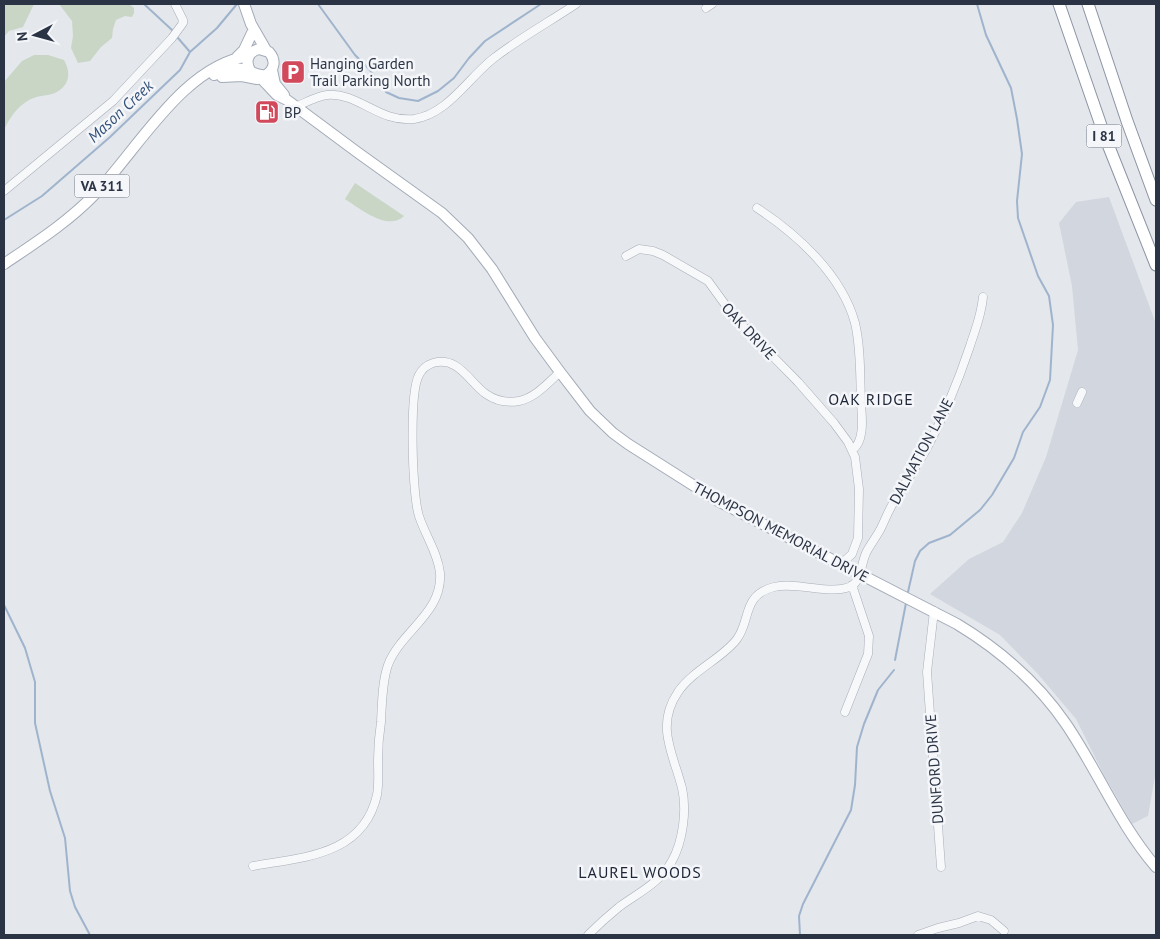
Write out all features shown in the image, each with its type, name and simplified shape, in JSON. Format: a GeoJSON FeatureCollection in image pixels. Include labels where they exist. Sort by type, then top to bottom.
{"type":"FeatureCollection","features":[{"type":"Feature","properties":{"kind":"highway","name":"I 81"},"geometry":{"type":"LineString","coordinates":[[1059,4],[1105,137],[1156,265]]}},
{"type":"Feature","properties":{"kind":"highway","name":"I 81"},"geometry":{"type":"LineString","coordinates":[[1088,4],[1127,121],[1156,200]]}},
{"type":"Feature","properties":{"kind":"main road"},"geometry":{"type":"LineString","coordinates":[[244,4],[251,24],[274,60],[272,70],[266,75],[256,75],[247,65],[251,54],[251,24]]}},
{"type":"Feature","properties":{"kind":"main road"},"geometry":{"type":"LineString","coordinates":[[237,57],[244,50],[251,24]]}},
{"type":"Feature","properties":{"kind":"main road"},"geometry":{"type":"LineString","coordinates":[[251,54],[259,49],[266,50]]}},
{"type":"Feature","properties":{"kind":"main road","name":"VA 311"},"geometry":{"type":"LineString","coordinates":[[4,264],[53,230],[94,196],[114,174],[156,119],[201,77],[237,57],[251,54]]}},
{"type":"Feature","properties":{"kind":"main road","name":"THOMPSON MEMORIAL DRIVE"},"geometry":{"type":"LineString","coordinates":[[272,70],[275,84],[291,103]]}},
{"type":"Feature","properties":{"kind":"main road","name":"THOMPSON MEMORIAL DRIVE"},"geometry":{"type":"LineString","coordinates":[[256,75],[277,95],[291,103],[456,224],[480,252],[530,330],[560,372],[600,420],[628,444],[718,501],[957,624],[990,645],[1022,672],[1067,725],[1128,829],[1156,867]]}},
{"type":"Feature","properties":{"kind":"main road","name":"VA 311"},"geometry":{"type":"LineString","coordinates":[[185,91],[211,76],[242,76],[254,79],[256,75]]}},
{"type":"Feature","properties":{"kind":"street"},"geometry":{"type":"LineString","coordinates":[[4,191],[113,101],[172,38],[183,23],[175,4]]}},
{"type":"Feature","properties":{"kind":"street"},"geometry":{"type":"LineString","coordinates":[[291,103],[324,95],[339,95],[387,116],[407,119],[423,116],[448,102],[493,59],[576,4]]}},
{"type":"Feature","properties":{"kind":"street"},"geometry":{"type":"LineString","coordinates":[[757,208],[823,264],[837,283],[850,310],[858,339],[862,414],[860,440],[856,448],[852,450]]}},
{"type":"Feature","properties":{"kind":"street","name":"OAK DRIVE"},"geometry":{"type":"LineString","coordinates":[[626,256],[630,252],[639,249],[653,251],[708,281],[734,318],[819,404],[834,423],[852,450],[857,464],[860,508],[860,530],[856,548],[841,564]]}},
{"type":"Feature","properties":{"kind":"street","name":"DALMATION LANE"},"geometry":{"type":"LineString","coordinates":[[852,585],[856,582],[867,551],[880,530],[894,500],[926,450],[946,408],[980,320],[983,298]]}},
{"type":"Feature","properties":{"kind":"street"},"geometry":{"type":"LineString","coordinates":[[253,866],[318,855],[335,848],[359,829],[366,820],[375,800],[378,788],[378,747],[386,672],[393,654],[401,642],[430,610],[438,592],[440,578],[438,563],[419,516],[413,489],[415,384],[420,373],[429,364],[435,362],[453,364],[486,394],[510,402],[525,400],[560,372]]}},
{"type":"Feature","properties":{"kind":"street"},"geometry":{"type":"LineString","coordinates":[[1077,404],[1082,392]]}},
{"type":"Feature","properties":{"kind":"street"},"geometry":{"type":"LineString","coordinates":[[588,935],[604,918],[658,879],[667,869],[676,853],[682,828],[684,796],[668,743],[667,722],[669,709],[679,691],[700,670],[736,641],[751,603],[761,593],[784,585],[837,589],[852,585],[869,636],[870,647],[845,712]]}},
{"type":"Feature","properties":{"kind":"street","name":"DUNFORD DRIVE"},"geometry":{"type":"LineString","coordinates":[[934,611],[927,672],[941,867]]}},
{"type":"Feature","properties":{"kind":"street"},"geometry":{"type":"LineString","coordinates":[[918,935],[930,930],[959,924],[978,916],[991,920],[1004,931]]}},
{"type":"Feature","properties":{"kind":"shaded area"},"geometry":{"type":"Polygon","coordinates":[[[1109,197],[1156,324],[1156,771],[1148,816],[1132,824],[1103,773],[1076,719],[1038,674],[1000,635],[930,594],[969,559],[1003,542],[1022,513],[1046,457],[1078,350],[1072,286],[1059,223],[1076,202],[1109,197]]]}},
{"type":"Feature","properties":{"kind":"green space"},"geometry":{"type":"Polygon","coordinates":[[[4,4],[34,4],[23,27],[9,31],[4,37],[4,4]]]}},
{"type":"Feature","properties":{"kind":"green space"},"geometry":{"type":"Polygon","coordinates":[[[59,4],[129,4],[134,8],[134,13],[132,17],[125,16],[116,20],[112,38],[101,47],[90,61],[78,63],[71,48],[73,36],[72,21],[59,4]]]}},
{"type":"Feature","properties":{"kind":"green space"},"geometry":{"type":"Polygon","coordinates":[[[34,55],[48,55],[64,60],[68,70],[67,80],[58,91],[29,100],[21,106],[14,113],[4,130],[4,82],[22,61],[34,55]]]}},
{"type":"Feature","properties":{"kind":"green space"},"geometry":{"type":"Polygon","coordinates":[[[355,183],[404,216],[397,220],[382,220],[358,208],[345,199],[355,183]]]}},
{"type":"Feature","properties":{"kind":"waterway"},"geometry":{"type":"LineString","coordinates":[[144,4],[172,30]]}},
{"type":"Feature","properties":{"kind":"waterway","name":"Mason Creek"},"geometry":{"type":"LineString","coordinates":[[4,220],[42,196],[110,137],[180,70],[190,52],[217,28],[237,4]]}},
{"type":"Feature","properties":{"kind":"waterway","name":"Mason Creek"},"geometry":{"type":"LineString","coordinates":[[318,4],[355,55],[369,69],[386,92],[399,98],[418,101],[438,91],[454,78],[485,41],[541,4]]}},
{"type":"Feature","properties":{"kind":"waterway"},"geometry":{"type":"LineString","coordinates":[[908,592],[915,561],[920,551],[929,543],[950,535],[980,510],[992,495],[1014,458],[1023,432],[1040,407],[1050,380],[1053,325],[1049,296],[1038,276],[1018,218],[1017,201],[1022,154],[1011,88],[986,35],[977,4]]}},
{"type":"Feature","properties":{"kind":"waterway"},"geometry":{"type":"LineString","coordinates":[[178,38],[190,52]]}},
{"type":"Feature","properties":{"kind":"waterway"},"geometry":{"type":"LineString","coordinates":[[895,660],[906,603]]}},
{"type":"Feature","properties":{"kind":"waterway"},"geometry":{"type":"LineString","coordinates":[[4,605],[25,648],[35,682],[35,723],[50,791],[65,838],[70,891],[75,907],[90,935]]}},
{"type":"Feature","properties":{"kind":"waterway"},"geometry":{"type":"LineString","coordinates":[[800,935],[799,916],[803,904],[851,810],[855,785],[857,747],[864,724],[878,690],[894,670]]}},
{"type":"Feature","properties":{"kind":"place","name":"Hanging Garden Trail Parking North"},"geometry":{"type":"Point","coordinates":[293,72]}},
{"type":"Feature","properties":{"kind":"place","name":"BP"},"geometry":{"type":"Point","coordinates":[267,112]}},
{"type":"Feature","properties":{"kind":"district","name":"OAK RIDGE"},"geometry":{"type":"Point","coordinates":[871,399]}},
{"type":"Feature","properties":{"kind":"district","name":"LAUREL WOODS"},"geometry":{"type":"Point","coordinates":[640,872]}}]}
